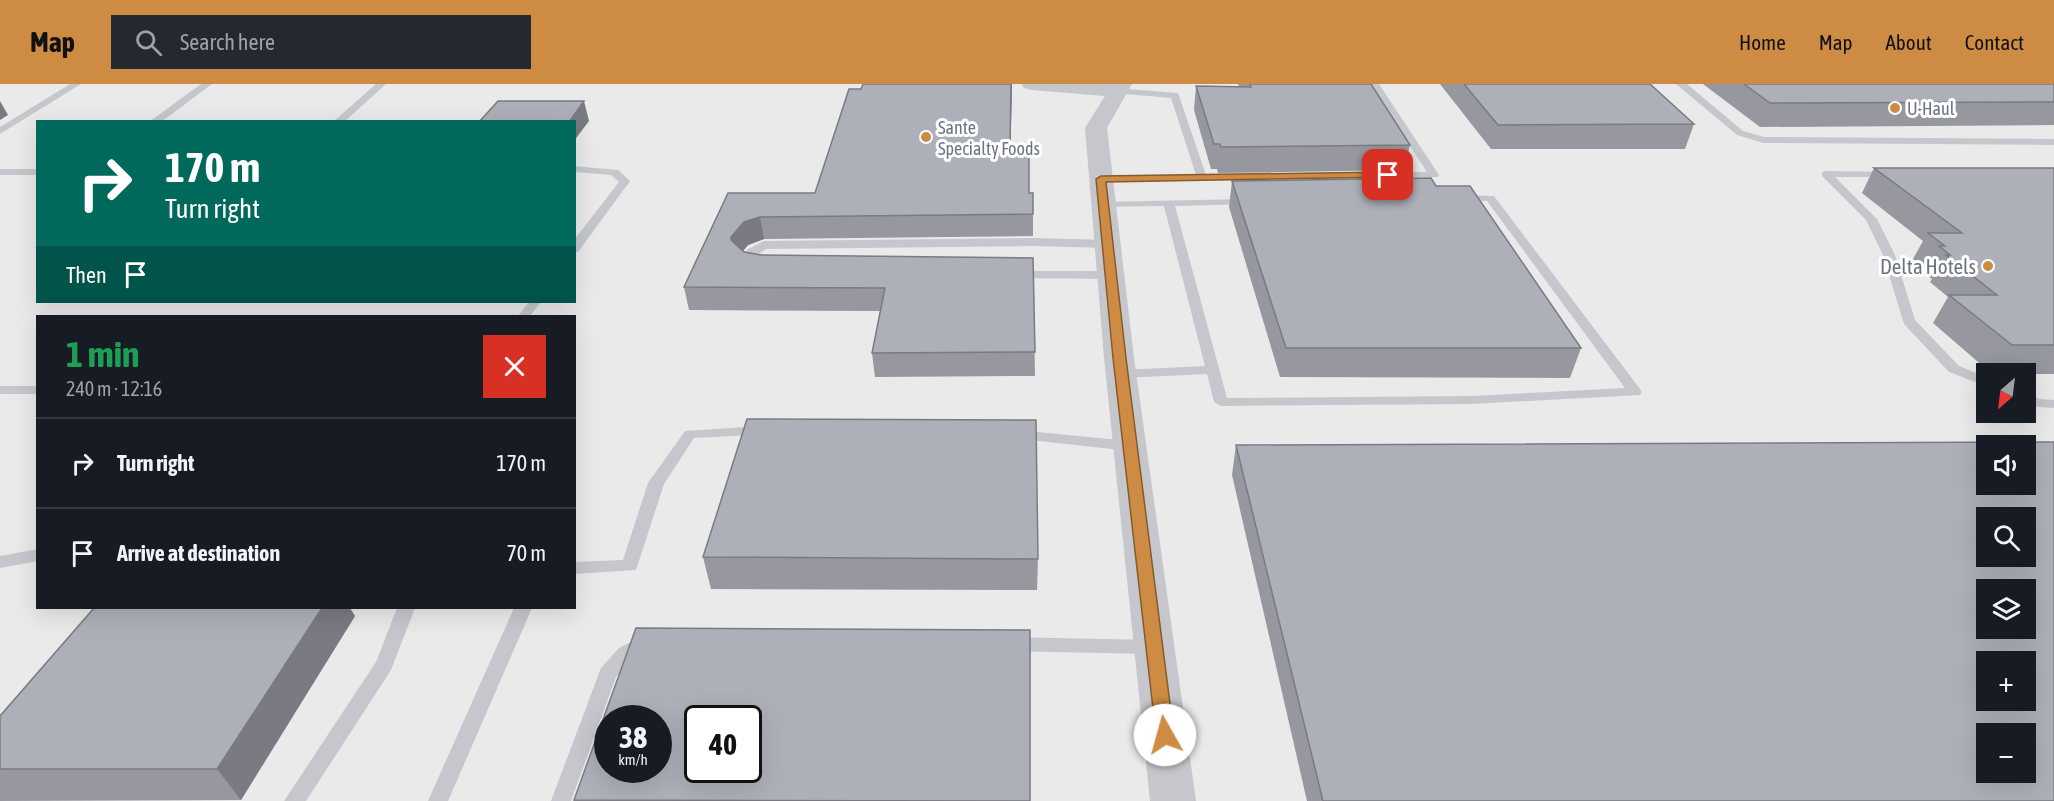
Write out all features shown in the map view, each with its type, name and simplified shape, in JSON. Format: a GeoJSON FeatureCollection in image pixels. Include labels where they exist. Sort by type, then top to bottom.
{"type":"FeatureCollection","features":[{"type":"Feature","properties":{"kind":"street"},"geometry":{"type":"LineString","coordinates":[[1031,84],[1119,87],[1095,128],[1130,446],[1173,801]]}},
{"type":"Feature","properties":{"kind":"lane"},"geometry":{"type":"LineString","coordinates":[[0,131],[76,84]]}},
{"type":"Feature","properties":{"kind":"lane"},"geometry":{"type":"LineString","coordinates":[[157,120],[207,84]]}},
{"type":"Feature","properties":{"kind":"lane"},"geometry":{"type":"LineString","coordinates":[[340,120],[381,84]]}},
{"type":"Feature","properties":{"kind":"lane"},"geometry":{"type":"LineString","coordinates":[[1102,192],[1202,178],[1434,175],[1374,84]]}},
{"type":"Feature","properties":{"kind":"lane"},"geometry":{"type":"LineString","coordinates":[[1681,84],[1740,133],[1762,140],[2054,142]]}},
{"type":"Feature","properties":{"kind":"lane"},"geometry":{"type":"LineString","coordinates":[[1119,87],[1175,95],[1202,178]]}},
{"type":"Feature","properties":{"kind":"lane"},"geometry":{"type":"LineString","coordinates":[[576,169],[614,172],[625,180],[576,246]]}},
{"type":"Feature","properties":{"kind":"lane"},"geometry":{"type":"LineString","coordinates":[[0,172],[36,172]]}},
{"type":"Feature","properties":{"kind":"lane"},"geometry":{"type":"LineString","coordinates":[[1898,174],[1826,174],[1871,219],[1889,255],[1910,321],[1954,369],[1976,378]]}},
{"type":"Feature","properties":{"kind":"lane"},"geometry":{"type":"LineString","coordinates":[[1102,192],[1169,203],[1264,201]]}},
{"type":"Feature","properties":{"kind":"lane"},"geometry":{"type":"LineString","coordinates":[[1169,203],[1221,402],[1471,400],[1635,392],[1490,198],[1442,198]]}},
{"type":"Feature","properties":{"kind":"lane"},"geometry":{"type":"LineString","coordinates":[[759,270],[752,269],[743,261],[754,249],[764,245],[1034,242],[1109,259]]}},
{"type":"Feature","properties":{"kind":"lane"},"geometry":{"type":"LineString","coordinates":[[998,275],[1109,259]]}},
{"type":"Feature","properties":{"kind":"lane"},"geometry":{"type":"LineString","coordinates":[[525,315],[535,303]]}},
{"type":"Feature","properties":{"kind":"lane"},"geometry":{"type":"LineString","coordinates":[[1122,374],[1212,370]]}},
{"type":"Feature","properties":{"kind":"lane"},"geometry":{"type":"LineString","coordinates":[[0,390],[36,390]]}},
{"type":"Feature","properties":{"kind":"lane"},"geometry":{"type":"LineString","coordinates":[[2036,402],[2054,404]]}},
{"type":"Feature","properties":{"kind":"lane"},"geometry":{"type":"LineString","coordinates":[[576,568],[630,566],[656,483],[690,434],[782,430]]}},
{"type":"Feature","properties":{"kind":"lane"},"geometry":{"type":"LineString","coordinates":[[1000,433],[1130,446]]}},
{"type":"Feature","properties":{"kind":"lane"},"geometry":{"type":"LineString","coordinates":[[0,562],[36,555]]}},
{"type":"Feature","properties":{"kind":"lane"},"geometry":{"type":"LineString","coordinates":[[294,801],[384,664],[406,609]]}},
{"type":"Feature","properties":{"kind":"lane"},"geometry":{"type":"LineString","coordinates":[[438,801],[523,609]]}},
{"type":"Feature","properties":{"kind":"lane"},"geometry":{"type":"LineString","coordinates":[[561,801],[608,673],[626,653],[651,638],[663,638]]}},
{"type":"Feature","properties":{"kind":"lane"},"geometry":{"type":"LineString","coordinates":[[988,644],[1154,647]]}},
{"type":"Feature","properties":{"kind":"shaded area"},"geometry":{"type":"Polygon","coordinates":[[[0,84],[2054,84],[2054,801],[0,801],[0,84]]]}},
{"type":"Feature","properties":{"kind":"building"},"geometry":{"type":"Polygon","coordinates":[[[863,84],[1011,84],[1010,147],[1029,147],[1029,193],[1033,193],[1033,214],[760,217],[744,222],[731,240],[744,252],[761,255],[1033,258],[1035,352],[872,353],[885,288],[684,287],[728,193],[815,193],[849,89],[861,89],[863,84]]]}},
{"type":"Feature","properties":{"kind":"building"},"geometry":{"type":"Polygon","coordinates":[[[1250,84],[1371,84],[1410,145],[1221,147],[1220,144],[1214,144],[1196,86],[1251,87],[1250,84]]]}},
{"type":"Feature","properties":{"kind":"building"},"geometry":{"type":"Polygon","coordinates":[[[1464,84],[1650,84],[1694,124],[1498,125],[1464,84]]]}},
{"type":"Feature","properties":{"kind":"building"},"geometry":{"type":"Polygon","coordinates":[[[1744,84],[2054,84],[2054,102],[1770,103],[1744,84]]]}},
{"type":"Feature","properties":{"kind":"building"},"geometry":{"type":"Polygon","coordinates":[[[498,101],[584,101],[570,120],[481,120],[498,101]]]}},
{"type":"Feature","properties":{"kind":"building"},"geometry":{"type":"Polygon","coordinates":[[[1874,168],[2054,168],[2054,345],[2012,345],[1949,295],[1997,295],[1946,255],[1950,255],[1939,246],[1945,246],[1928,233],[1962,233],[1874,168]]]}},
{"type":"Feature","properties":{"kind":"building"},"geometry":{"type":"Polygon","coordinates":[[[1431,178],[1436,186],[1470,186],[1581,348],[1286,348],[1232,181],[1431,178]]]}},
{"type":"Feature","properties":{"kind":"building"},"geometry":{"type":"Polygon","coordinates":[[[747,419],[1036,420],[1038,559],[703,557],[747,419]]]}},
{"type":"Feature","properties":{"kind":"building"},"geometry":{"type":"Polygon","coordinates":[[[1976,442],[1976,495],[2036,495],[2036,442],[2054,442],[2054,801],[1323,801],[1236,445],[1976,442]]]}},
{"type":"Feature","properties":{"kind":"building"},"geometry":{"type":"Polygon","coordinates":[[[93,609],[321,609],[217,769],[0,769],[0,716],[93,609]]]}},
{"type":"Feature","properties":{"kind":"building"},"geometry":{"type":"Polygon","coordinates":[[[636,628],[1030,630],[1030,801],[574,800],[594,745],[594,783],[672,783],[672,705],[608,705],[636,628]]]}},
{"type":"Feature","properties":{"kind":"place","name":"U-Haul"},"geometry":{"type":"Point","coordinates":[1895,108]}},
{"type":"Feature","properties":{"kind":"place","name":"Sante Specialty Foods"},"geometry":{"type":"Point","coordinates":[926,137]}},
{"type":"Feature","properties":{"kind":"place","name":"Delta Hotels"},"geometry":{"type":"Point","coordinates":[1988,266]}},
{"type":"Feature","properties":{"kind":"route"},"geometry":{"type":"LineString","coordinates":[[1165,735],[1119,358],[1101,179],[1388,175]]}}]}
